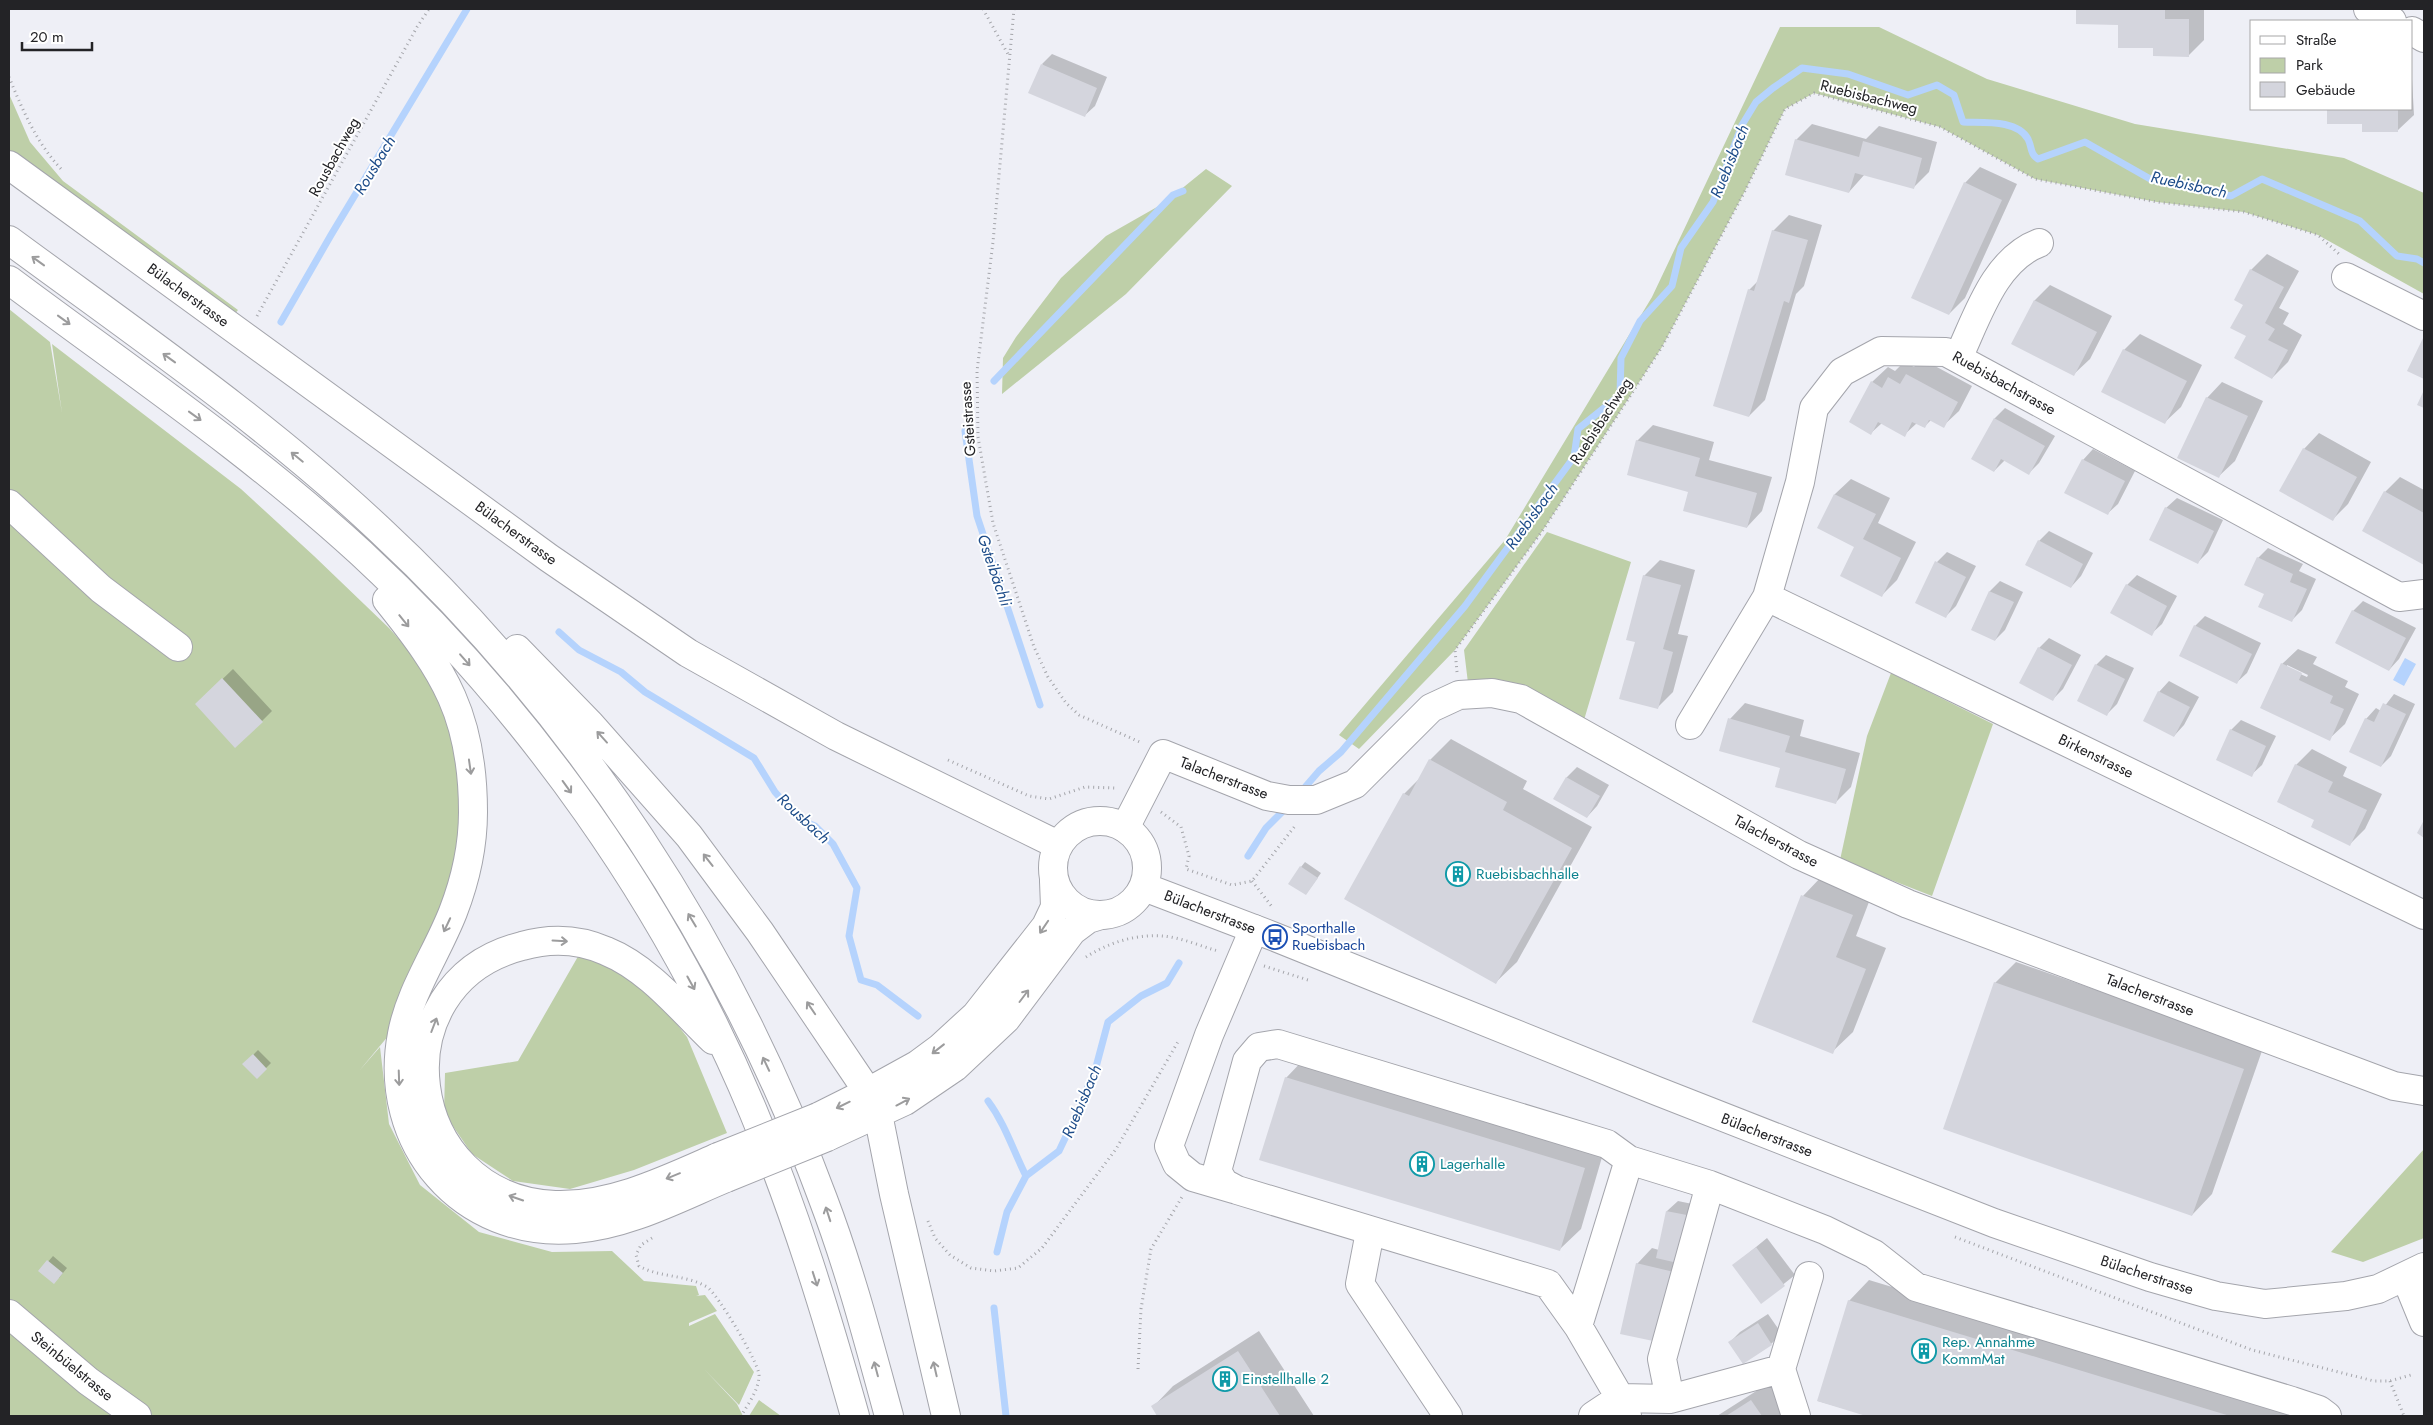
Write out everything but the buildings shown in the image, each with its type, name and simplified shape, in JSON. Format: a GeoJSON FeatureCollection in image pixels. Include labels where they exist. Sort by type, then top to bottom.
{"type":"FeatureCollection","features":[{"type":"Feature","properties":{"kind":"main road"},"geometry":{"type":"LineString","coordinates":[[2368,9],[2390,20]]}},
{"type":"Feature","properties":{"kind":"main road"},"geometry":{"type":"LineString","coordinates":[[2413,32],[2424,38]]}},
{"type":"Feature","properties":{"kind":"main road","name":"Bülacherstrasse"},"geometry":{"type":"LineString","coordinates":[[9,165],[549,558],[688,653],[836,736],[1058,845]]}},
{"type":"Feature","properties":{"kind":"main road"},"geometry":{"type":"LineString","coordinates":[[9,240],[234,406],[334,488],[381,523],[476,609],[590,724],[650,790],[721,877],[873,1103],[946,1416]]}},
{"type":"Feature","properties":{"kind":"main road"},"geometry":{"type":"LineString","coordinates":[[1958,358],[1992,286],[2024,249],[2039,243]]}},
{"type":"Feature","properties":{"kind":"main road"},"geometry":{"type":"LineString","coordinates":[[2346,277],[2424,316]]}},
{"type":"Feature","properties":{"kind":"main road"},"geometry":{"type":"LineString","coordinates":[[9,280],[214,430],[270,473],[318,515],[422,613],[536,744],[635,886],[693,986],[727,1054],[752,1108],[798,1226],[855,1416]]}},
{"type":"Feature","properties":{"kind":"main road","name":"Ruebisbachstrasse"},"geometry":{"type":"LineString","coordinates":[[1690,725],[1767,598],[1800,482],[1814,408],[1842,372],[1881,351],[1946,352],[2399,597],[2424,594]]}},
{"type":"Feature","properties":{"kind":"main road"},"geometry":{"type":"LineString","coordinates":[[334,488],[426,573],[518,675],[590,766],[663,872],[695,924],[755,1039],[799,1137],[844,1260],[889,1416]]}},
{"type":"Feature","properties":{"kind":"main road"},"geometry":{"type":"LineString","coordinates":[[9,504],[101,589],[178,647]]}},
{"type":"Feature","properties":{"kind":"main road"},"geometry":{"type":"LineString","coordinates":[[318,515],[431,656],[450,690],[468,752],[473,814],[465,874],[452,913],[408,1014],[400,1052],[399,1089],[407,1123],[421,1155],[447,1186],[478,1210],[514,1224],[534,1228],[574,1230],[615,1222],[722,1168],[822,1127],[873,1103],[940,1048],[976,1015],[1046,926],[1054,907],[1052,869],[1058,845],[1071,831],[1088,822],[1101,820],[1126,828],[1138,839],[1146,854],[1147,865],[1144,887],[1136,898],[1126,907],[1114,913],[1088,919],[1072,931],[1006,1019],[989,1037],[939,1080],[905,1101],[873,1103]]}},
{"type":"Feature","properties":{"kind":"main road","name":"Birkenstrasse"},"geometry":{"type":"LineString","coordinates":[[1767,598],[2424,915]]}},
{"type":"Feature","properties":{"kind":"main road","name":"Talacherstrasse"},"geometry":{"type":"LineString","coordinates":[[1163,754],[1266,796],[1289,800],[1316,800],[1355,784],[1431,708],[1459,695],[1492,693],[1522,699],[1799,854],[1908,904],[2394,1086],[2424,1091]]}},
{"type":"Feature","properties":{"kind":"main road"},"geometry":{"type":"LineString","coordinates":[[1126,828],[1163,754]]}},
{"type":"Feature","properties":{"kind":"main road"},"geometry":{"type":"LineString","coordinates":[[1054,881],[1066,901],[1076,908],[1101,915]]}},
{"type":"Feature","properties":{"kind":"main road","name":"Bülacherstrasse"},"geometry":{"type":"LineString","coordinates":[[1144,887],[1994,1224],[2150,1277],[2216,1296],[2265,1304],[2346,1296],[2378,1289],[2415,1272]]}},
{"type":"Feature","properties":{"kind":"main road"},"geometry":{"type":"LineString","coordinates":[[1254,929],[1209,1035],[1169,1146],[1177,1164],[1193,1177],[1370,1232],[1548,1284],[1578,1326],[1623,1407]]}},
{"type":"Feature","properties":{"kind":"main road"},"geometry":{"type":"LineString","coordinates":[[722,1168],[668,1178],[596,1201],[556,1205],[519,1200],[486,1184],[449,1150],[433,1120],[428,1100],[425,1063],[432,1029],[447,996],[458,983],[470,972],[497,954],[533,942],[554,940],[574,942],[606,951],[636,968],[727,1054]]}},
{"type":"Feature","properties":{"kind":"main road"},"geometry":{"type":"LineString","coordinates":[[1237,1190],[1224,1183],[1216,1171],[1220,1155],[1247,1061],[1260,1048],[1278,1044],[1607,1144],[1629,1160],[1710,1185],[1825,1230],[1874,1254],[1916,1287],[2292,1401],[2319,1410],[2327,1416]]}},
{"type":"Feature","properties":{"kind":"main road"},"geometry":{"type":"LineString","coordinates":[[1578,1326],[1629,1160]]}},
{"type":"Feature","properties":{"kind":"main road"},"geometry":{"type":"LineString","coordinates":[[1670,1399],[1662,1359],[1710,1185]]}},
{"type":"Feature","properties":{"kind":"main road"},"geometry":{"type":"LineString","coordinates":[[1370,1232],[1360,1284],[1448,1416]]}},
{"type":"Feature","properties":{"kind":"main road"},"geometry":{"type":"LineString","coordinates":[[2415,1272],[2424,1322]]}},
{"type":"Feature","properties":{"kind":"main road"},"geometry":{"type":"LineString","coordinates":[[1796,1416],[1781,1369],[1809,1276]]}},
{"type":"Feature","properties":{"kind":"main road","name":"Steinbüelstrasse"},"geometry":{"type":"LineString","coordinates":[[9,1314],[88,1381],[137,1416]]}},
{"type":"Feature","properties":{"kind":"main road"},"geometry":{"type":"LineString","coordinates":[[1592,1416],[1623,1407],[1670,1399],[1781,1369]]}},
{"type":"Feature","properties":{"kind":"path","name":"Rousbachweg"},"geometry":{"type":"LineString","coordinates":[[258,315],[417,27],[429,9]]}},
{"type":"Feature","properties":{"kind":"path"},"geometry":{"type":"LineString","coordinates":[[983,9],[1010,56]]}},
{"type":"Feature","properties":{"kind":"path","name":"Gsteistrasse"},"geometry":{"type":"LineString","coordinates":[[1014,9],[994,233],[976,370],[978,436],[993,523],[1034,647],[1048,677],[1066,703],[1079,715],[1163,754]]}},
{"type":"Feature","properties":{"kind":"path"},"geometry":{"type":"LineString","coordinates":[[9,77],[30,126],[49,157],[69,177]]}},
{"type":"Feature","properties":{"kind":"path","name":"Ruebisbachweg"},"geometry":{"type":"LineString","coordinates":[[1459,695],[1455,650],[1543,530],[1662,347],[1745,192],[1785,109],[1814,93],[1940,127],[2035,179],[2158,202],[2244,212],[2318,235],[2339,254],[2346,277]]}},
{"type":"Feature","properties":{"kind":"path"},"geometry":{"type":"LineString","coordinates":[[251,311],[265,321]]}},
{"type":"Feature","properties":{"kind":"path"},"geometry":{"type":"LineString","coordinates":[[939,757],[1029,796],[1049,799],[1085,787],[1115,788]]}},
{"type":"Feature","properties":{"kind":"path"},"geometry":{"type":"LineString","coordinates":[[1161,812],[1181,827],[1189,856],[1186,869],[1232,885],[1252,881],[1316,800]]}},
{"type":"Feature","properties":{"kind":"path"},"geometry":{"type":"LineString","coordinates":[[1252,881],[1275,911]]}},
{"type":"Feature","properties":{"kind":"path"},"geometry":{"type":"LineString","coordinates":[[1164,936],[1226,953]]}},
{"type":"Feature","properties":{"kind":"path"},"geometry":{"type":"LineString","coordinates":[[926,1214],[940,1244],[950,1255],[970,1268],[994,1271],[1018,1268],[1042,1248],[1116,1149],[1180,1037]]}},
{"type":"Feature","properties":{"kind":"path"},"geometry":{"type":"LineString","coordinates":[[1138,1369],[1141,1309],[1151,1249],[1193,1177]]}},
{"type":"Feature","properties":{"kind":"path"},"geometry":{"type":"LineString","coordinates":[[657,1235],[641,1245],[636,1255],[639,1266],[652,1273],[687,1277],[709,1288],[749,1350],[760,1374],[755,1392],[741,1416]]}},
{"type":"Feature","properties":{"kind":"path"},"geometry":{"type":"LineString","coordinates":[[2390,1381],[2404,1416]]}},
{"type":"Feature","properties":{"kind":"green space"},"geometry":{"type":"Polygon","coordinates":[[[1780,27],[1879,27],[1987,79],[2135,124],[2344,158],[2424,193],[2424,294],[2318,235],[2244,212],[2157,202],[2035,179],[1940,127],[1814,93],[1785,109],[1745,191],[1662,347],[1543,530],[1455,650],[1359,749],[1339,735],[1505,540],[1652,297],[1780,27]]]}},
{"type":"Feature","properties":{"kind":"green space"},"geometry":{"type":"Polygon","coordinates":[[[9,94],[30,142],[63,181],[238,310],[234,315],[9,151],[9,94]]]}},
{"type":"Feature","properties":{"kind":"green space"},"geometry":{"type":"Polygon","coordinates":[[[1206,169],[1232,186],[1126,294],[1002,394],[1003,358],[1016,337],[1061,278],[1106,236],[1164,203],[1206,169]]]}},
{"type":"Feature","properties":{"kind":"green space"},"geometry":{"type":"Polygon","coordinates":[[[9,309],[50,342],[62,413],[52,344],[241,489],[389,628],[420,663],[445,708],[463,768],[463,816],[456,867],[389,1035],[359,1071],[380,1047],[389,1124],[420,1185],[479,1232],[552,1252],[612,1251],[644,1281],[696,1286],[699,1295],[696,1296],[705,1295],[717,1311],[689,1323],[689,1326],[715,1314],[754,1372],[739,1405],[704,1369],[737,1404],[743,1416],[9,1416],[9,309]]]}},
{"type":"Feature","properties":{"kind":"green space"},"geometry":{"type":"Polygon","coordinates":[[[1547,532],[1631,562],[1584,720],[1468,683],[1464,650],[1547,532]]]}},
{"type":"Feature","properties":{"kind":"green space"},"geometry":{"type":"Polygon","coordinates":[[[1891,673],[1993,724],[1932,896],[1840,860],[1867,736],[1891,673]]]}},
{"type":"Feature","properties":{"kind":"green space"},"geometry":{"type":"Polygon","coordinates":[[[580,953],[602,960],[653,994],[687,1037],[727,1133],[634,1170],[570,1189],[513,1181],[472,1154],[444,1113],[445,1073],[518,1061],[580,953]]]}},
{"type":"Feature","properties":{"kind":"green space"},"geometry":{"type":"Polygon","coordinates":[[[2424,1149],[2424,1238],[2363,1262],[2331,1252],[2424,1149]]]}},
{"type":"Feature","properties":{"kind":"green space"},"geometry":{"type":"Polygon","coordinates":[[[759,1400],[781,1416],[749,1416],[759,1400]]]}},
{"type":"Feature","properties":{"kind":"water"},"geometry":{"type":"Polygon","coordinates":[[[2405,658],[2416,664],[2404,686],[2393,680],[2405,658]]]}},
{"type":"Feature","properties":{"kind":"waterway","name":"Rousbach"},"geometry":{"type":"LineString","coordinates":[[281,322],[467,9]]}},
{"type":"Feature","properties":{"kind":"waterway","name":"Ruebisbach"},"geometry":{"type":"LineString","coordinates":[[1300,793],[1319,771],[1341,752],[1465,606],[1574,457],[1578,429],[1620,395],[1621,358],[1640,321],[1672,286],[1681,248],[1713,202],[1742,125],[1756,102],[1802,68],[1848,74],[1908,95],[1937,85],[1954,95],[1963,122],[1998,123],[2016,128],[2028,139],[2032,153],[2038,159],[2085,142],[2152,180],[2231,196],[2262,179],[2360,221],[2397,256],[2417,259],[2424,263]]}},
{"type":"Feature","properties":{"kind":"waterway","name":"Gsteibächli"},"geometry":{"type":"LineString","coordinates":[[994,381],[1173,195],[1183,191]]}},
{"type":"Feature","properties":{"kind":"waterway","name":"Gsteibächli"},"geometry":{"type":"LineString","coordinates":[[965,431],[977,516],[1040,705]]}},
{"type":"Feature","properties":{"kind":"waterway","name":"Rousbach"},"geometry":{"type":"LineString","coordinates":[[559,632],[579,650],[621,672],[645,692],[754,758],[775,792],[791,810],[803,821],[815,826],[833,844],[857,888],[849,936],[861,980],[877,985],[918,1016]]}},
{"type":"Feature","properties":{"kind":"waterway","name":"Ruebisbach"},"geometry":{"type":"LineString","coordinates":[[1248,856],[1266,828],[1288,806]]}},
{"type":"Feature","properties":{"kind":"waterway","name":"Ruebisbach"},"geometry":{"type":"LineString","coordinates":[[997,1252],[1007,1212],[1026,1176],[1059,1151],[1096,1067],[1108,1022],[1141,996],[1167,983],[1179,963]]}},
{"type":"Feature","properties":{"kind":"waterway","name":"Rousbach"},"geometry":{"type":"LineString","coordinates":[[988,1101],[1004,1128],[1026,1176]]}},
{"type":"Feature","properties":{"kind":"waterway","name":"Ruebisbach"},"geometry":{"type":"LineString","coordinates":[[994,1308],[1006,1416]]}},
{"type":"Feature","properties":{"kind":"place","name":"Ruebisbachhalle"},"geometry":{"type":"Point","coordinates":[1458,874]}},
{"type":"Feature","properties":{"kind":"place","name":"Sporthalle Ruebisbach"},"geometry":{"type":"Point","coordinates":[1275,937]}},
{"type":"Feature","properties":{"kind":"place","name":"Lagerhalle"},"geometry":{"type":"Point","coordinates":[1422,1164]}},
{"type":"Feature","properties":{"kind":"place","name":"Rep. Annahme KommMat"},"geometry":{"type":"Point","coordinates":[1924,1351]}},
{"type":"Feature","properties":{"kind":"place","name":"Einstellhalle 2"},"geometry":{"type":"Point","coordinates":[1225,1379]}}]}
